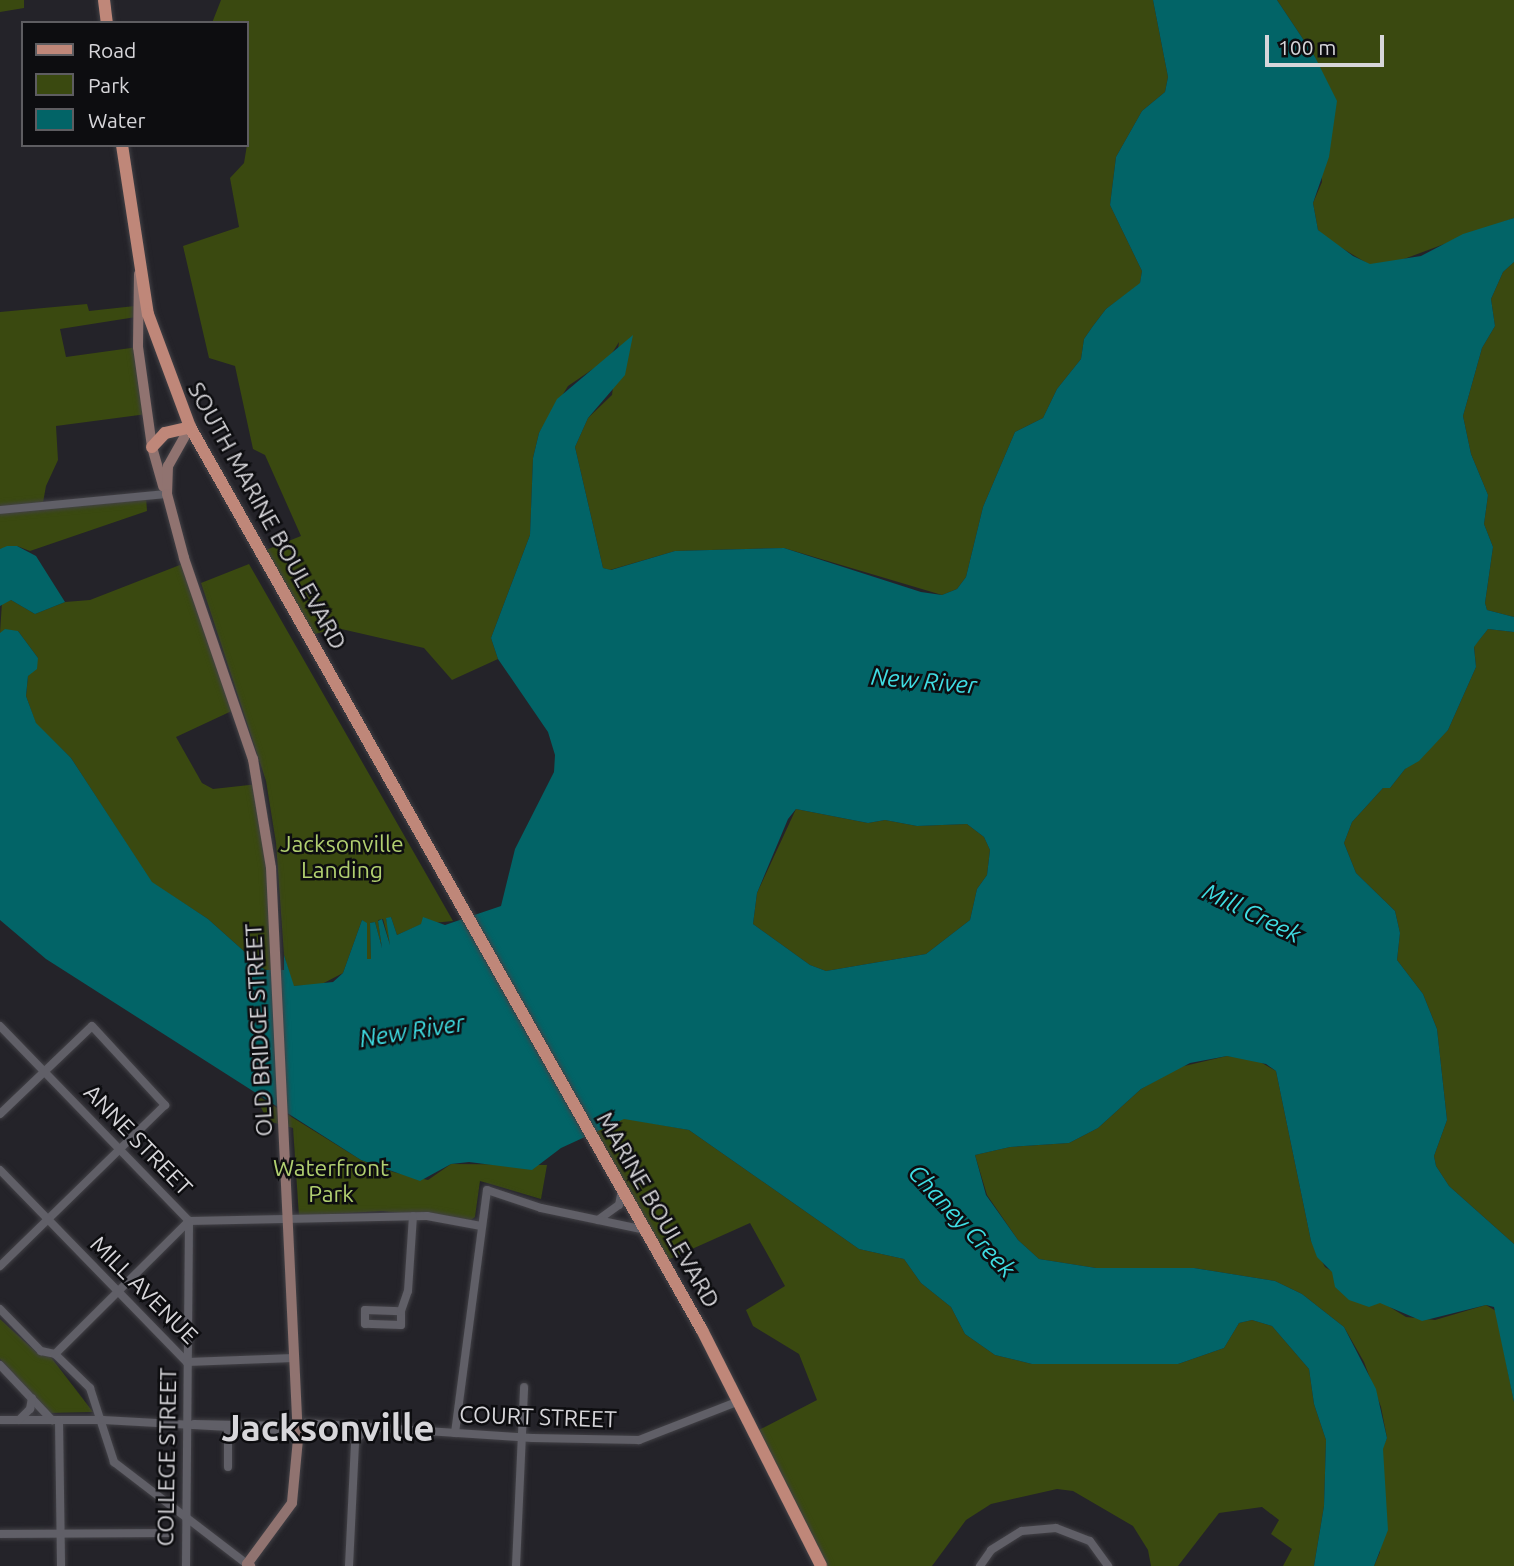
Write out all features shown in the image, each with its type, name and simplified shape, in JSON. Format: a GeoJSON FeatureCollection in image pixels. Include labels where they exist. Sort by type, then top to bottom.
{"type":"FeatureCollection","features":[{"type":"Feature","properties":{"kind":"main road"},"geometry":{"type":"LineString","coordinates":[[104,0],[107,21]]}},
{"type":"Feature","properties":{"kind":"main road","name":"SOUTH MARINE BOULEVARD"},"geometry":{"type":"LineString","coordinates":[[122,147],[140,268],[160,354],[190,426],[447,881]]}},
{"type":"Feature","properties":{"kind":"main road","name":"OLD BRIDGE STREET"},"geometry":{"type":"LineString","coordinates":[[140,268],[137,337],[152,447],[261,793],[268,830],[290,1221],[294,1358],[292,1503],[249,1565]]}},
{"type":"Feature","properties":{"kind":"main road"},"geometry":{"type":"LineString","coordinates":[[152,447],[165,433],[190,426]]}},
{"type":"Feature","properties":{"kind":"main road","name":"OLD BRIDGE STREET"},"geometry":{"type":"LineString","coordinates":[[167,494],[168,466],[190,426]]}},
{"type":"Feature","properties":{"kind":"main road","name":"MARINE BOULEVARD"},"geometry":{"type":"LineString","coordinates":[[447,881],[739,1401],[821,1566]]}},
{"type":"Feature","properties":{"kind":"street"},"geometry":{"type":"LineString","coordinates":[[0,510],[167,494]]}},
{"type":"Feature","properties":{"kind":"street","name":"ANNE STREET"},"geometry":{"type":"LineString","coordinates":[[0,1026],[189,1221],[290,1221],[413,1216],[481,1226]]}},
{"type":"Feature","properties":{"kind":"street"},"geometry":{"type":"LineString","coordinates":[[0,1114],[92,1026],[165,1105],[163,1110],[46,1219],[0,1266]]}},
{"type":"Feature","properties":{"kind":"street","name":"MILL AVENUE"},"geometry":{"type":"LineString","coordinates":[[0,1170],[187,1362],[294,1358]]}},
{"type":"Feature","properties":{"kind":"street"},"geometry":{"type":"LineString","coordinates":[[456,1433],[486,1190],[645,1230]]}},
{"type":"Feature","properties":{"kind":"street"},"geometry":{"type":"LineString","coordinates":[[598,1220],[619,1205],[622,1190]]}},
{"type":"Feature","properties":{"kind":"street"},"geometry":{"type":"LineString","coordinates":[[401,1311],[365,1310],[365,1324],[401,1325],[401,1311],[408,1291],[413,1216]]}},
{"type":"Feature","properties":{"kind":"street"},"geometry":{"type":"LineString","coordinates":[[55,1354],[189,1221]]}},
{"type":"Feature","properties":{"kind":"street","name":"COLLEGE STREET"},"geometry":{"type":"LineString","coordinates":[[186,1566],[185,1520],[190,1424],[187,1362],[189,1221]]}},
{"type":"Feature","properties":{"kind":"street"},"geometry":{"type":"LineString","coordinates":[[0,1309],[41,1351],[55,1354],[90,1388],[103,1420],[114,1462],[185,1520],[249,1565]]}},
{"type":"Feature","properties":{"kind":"street"},"geometry":{"type":"LineString","coordinates":[[0,1365],[56,1420],[61,1566]]}},
{"type":"Feature","properties":{"kind":"street"},"geometry":{"type":"LineString","coordinates":[[516,1566],[524,1387]]}},
{"type":"Feature","properties":{"kind":"street"},"geometry":{"type":"LineString","coordinates":[[19,1420],[30,1409],[32,1398]]}},
{"type":"Feature","properties":{"kind":"street","name":"COURT STREET"},"geometry":{"type":"LineString","coordinates":[[0,1420],[293,1425],[520,1437],[639,1440],[739,1401]]}},
{"type":"Feature","properties":{"kind":"street","name":"COURT STREET"},"geometry":{"type":"LineString","coordinates":[[190,1424],[283,1430],[293,1425]]}},
{"type":"Feature","properties":{"kind":"street"},"geometry":{"type":"LineString","coordinates":[[228,1428],[228,1467]]}},
{"type":"Feature","properties":{"kind":"street"},"geometry":{"type":"LineString","coordinates":[[349,1566],[355,1442],[365,1429]]}},
{"type":"Feature","properties":{"kind":"street"},"geometry":{"type":"LineString","coordinates":[[980,1566],[1005,1540],[1022,1531],[1048,1528],[1090,1541],[1108,1566]]}},
{"type":"Feature","properties":{"kind":"street"},"geometry":{"type":"LineString","coordinates":[[0,1534],[168,1533]]}},
{"type":"Feature","properties":{"kind":"green space"},"geometry":{"type":"Polygon","coordinates":[[[0,0],[24,0],[24,8],[0,12],[0,0]]]}},
{"type":"Feature","properties":{"kind":"green space"},"geometry":{"type":"Polygon","coordinates":[[[221,0],[1153,0],[1168,77],[1165,92],[1142,111],[1116,157],[1110,205],[1142,271],[1140,284],[1106,309],[1093,326],[1084,339],[1081,359],[1057,389],[1043,418],[1015,432],[983,507],[966,577],[957,589],[942,595],[784,548],[675,551],[610,570],[603,568],[575,447],[588,418],[612,395],[619,342],[609,358],[568,386],[539,433],[533,458],[530,535],[491,638],[498,659],[452,680],[424,648],[337,628],[308,636],[261,552],[301,536],[265,455],[253,449],[235,366],[209,358],[183,246],[239,227],[230,178],[244,163],[248,147],[248,21],[213,21],[221,0]]]}},
{"type":"Feature","properties":{"kind":"green space"},"geometry":{"type":"Polygon","coordinates":[[[1277,0],[1514,0],[1514,218],[1396,262],[1370,265],[1330,241],[1318,230],[1313,203],[1322,182],[1315,57],[1277,0]]]}},
{"type":"Feature","properties":{"kind":"green space"},"geometry":{"type":"Polygon","coordinates":[[[1514,262],[1514,617],[1487,610],[1485,603],[1493,547],[1484,524],[1488,495],[1471,454],[1463,416],[1482,348],[1495,326],[1491,299],[1503,272],[1514,262]]]}},
{"type":"Feature","properties":{"kind":"green space"},"geometry":{"type":"Polygon","coordinates":[[[87,304],[89,311],[135,306],[136,317],[60,329],[66,357],[138,347],[147,414],[56,426],[58,460],[46,486],[42,508],[146,497],[147,511],[30,551],[17,546],[0,549],[0,312],[87,304]]]}},
{"type":"Feature","properties":{"kind":"green space"},"geometry":{"type":"Polygon","coordinates":[[[185,563],[236,709],[176,737],[202,783],[213,789],[259,784],[277,970],[265,970],[208,919],[152,883],[71,758],[36,724],[26,696],[28,676],[38,658],[18,631],[0,633],[2,602],[11,600],[35,614],[65,602],[90,600],[185,563]]]}},
{"type":"Feature","properties":{"kind":"green space","name":"Jacksonville Landing"},"geometry":{"type":"Polygon","coordinates":[[[249,564],[453,921],[422,924],[397,935],[391,917],[386,919],[393,944],[390,945],[383,919],[378,920],[382,948],[375,922],[370,923],[371,959],[367,959],[367,924],[362,920],[343,973],[320,985],[293,986],[284,955],[276,843],[266,781],[201,583],[249,564]]]}},
{"type":"Feature","properties":{"kind":"green space"},"geometry":{"type":"Polygon","coordinates":[[[1488,629],[1514,632],[1514,1244],[1449,1186],[1436,1166],[1434,1156],[1447,1120],[1437,1029],[1423,994],[1397,960],[1400,933],[1395,911],[1356,873],[1344,843],[1352,822],[1383,788],[1390,788],[1405,769],[1448,730],[1476,667],[1474,646],[1488,629]]]}},
{"type":"Feature","properties":{"kind":"green space"},"geometry":{"type":"Polygon","coordinates":[[[796,809],[868,823],[885,820],[917,826],[967,824],[984,837],[990,850],[987,875],[977,889],[970,920],[926,954],[826,971],[810,965],[753,924],[757,893],[796,809]]]}},
{"type":"Feature","properties":{"kind":"green space"},"geometry":{"type":"Polygon","coordinates":[[[1227,1056],[1255,1059],[1276,1071],[1311,1241],[1325,1267],[1406,1317],[1435,1320],[1486,1305],[1496,1311],[1514,1402],[1514,1566],[1374,1566],[1380,1552],[1382,1449],[1387,1438],[1381,1407],[1364,1362],[1344,1327],[1302,1294],[1275,1281],[1194,1268],[1096,1268],[1039,1259],[1018,1240],[987,1195],[975,1155],[1010,1147],[1069,1143],[1098,1128],[1141,1089],[1180,1067],[1227,1056]]]}},
{"type":"Feature","properties":{"kind":"green space","name":"Waterfront Park"},"geometry":{"type":"Polygon","coordinates":[[[261,1098],[361,1160],[393,1172],[428,1180],[451,1164],[547,1165],[541,1199],[480,1181],[475,1217],[471,1220],[382,1211],[299,1216],[293,1128],[268,1121],[257,1100],[261,1098]]]}},
{"type":"Feature","properties":{"kind":"green space"},"geometry":{"type":"Polygon","coordinates":[[[624,1118],[689,1130],[859,1249],[904,1259],[921,1283],[951,1307],[965,1334],[995,1355],[1032,1364],[1178,1364],[1224,1348],[1239,1323],[1252,1320],[1272,1326],[1309,1369],[1314,1404],[1326,1440],[1324,1506],[1314,1566],[1283,1566],[1292,1549],[1271,1534],[1279,1520],[1262,1507],[1219,1513],[1178,1566],[1151,1566],[1148,1550],[1133,1526],[1073,1491],[1057,1489],[991,1504],[966,1520],[932,1566],[821,1566],[755,1432],[817,1400],[799,1354],[753,1326],[746,1310],[785,1286],[750,1223],[663,1262],[590,1132],[624,1118]]]}},
{"type":"Feature","properties":{"kind":"green space"},"geometry":{"type":"Polygon","coordinates":[[[0,1319],[36,1352],[50,1356],[93,1412],[49,1413],[0,1359],[0,1319]]]}},
{"type":"Feature","properties":{"kind":"water"},"geometry":{"type":"Polygon","coordinates":[[[1153,0],[1277,0],[1315,57],[1337,101],[1329,157],[1313,203],[1318,230],[1353,256],[1370,264],[1421,256],[1463,234],[1514,218],[1514,262],[1503,272],[1491,299],[1495,326],[1482,348],[1463,416],[1471,454],[1488,495],[1484,524],[1493,547],[1485,603],[1487,610],[1514,617],[1514,632],[1488,629],[1474,647],[1476,667],[1448,730],[1419,761],[1405,769],[1390,788],[1383,788],[1352,822],[1344,843],[1356,873],[1395,911],[1400,933],[1397,960],[1423,994],[1437,1029],[1447,1120],[1434,1156],[1436,1166],[1449,1186],[1514,1244],[1514,1402],[1494,1307],[1486,1305],[1422,1321],[1380,1303],[1369,1307],[1349,1300],[1335,1287],[1332,1272],[1317,1257],[1311,1241],[1276,1071],[1266,1064],[1227,1056],[1190,1063],[1141,1089],[1098,1128],[1069,1143],[1010,1147],[975,1155],[986,1195],[1018,1240],[1039,1259],[1096,1268],[1194,1268],[1275,1281],[1302,1294],[1344,1327],[1376,1389],[1387,1438],[1383,1449],[1388,1530],[1374,1566],[1314,1566],[1324,1506],[1326,1440],[1314,1404],[1309,1369],[1272,1326],[1252,1320],[1239,1323],[1224,1348],[1178,1364],[1032,1364],[995,1355],[965,1334],[951,1307],[921,1283],[904,1259],[859,1249],[689,1130],[624,1119],[561,1148],[532,1170],[469,1162],[451,1164],[420,1181],[361,1160],[46,959],[0,920],[0,633],[5,629],[18,631],[38,658],[37,669],[28,676],[26,696],[36,723],[71,758],[152,882],[208,919],[265,970],[284,970],[284,955],[294,986],[333,982],[343,973],[362,920],[367,923],[367,959],[371,959],[370,923],[375,922],[382,948],[378,921],[382,919],[390,945],[386,918],[391,917],[397,935],[421,924],[423,917],[445,925],[501,906],[515,849],[554,772],[555,755],[548,732],[498,659],[491,638],[530,535],[533,458],[539,433],[557,399],[633,335],[625,375],[588,418],[575,447],[603,568],[611,570],[675,551],[784,548],[921,592],[942,595],[957,589],[966,577],[983,507],[1015,432],[1043,418],[1057,389],[1081,359],[1084,339],[1093,326],[1106,309],[1140,283],[1142,271],[1110,205],[1116,157],[1142,111],[1165,92],[1168,77],[1153,0]],[[796,809],[788,819],[757,893],[753,924],[810,965],[826,971],[926,954],[970,920],[977,889],[987,875],[990,850],[984,837],[967,824],[917,826],[885,820],[868,823],[796,809]]]}},
{"type":"Feature","properties":{"kind":"water"},"geometry":{"type":"Polygon","coordinates":[[[17,546],[36,556],[65,602],[35,614],[11,600],[0,606],[0,549],[17,546]]]}},
{"type":"Feature","properties":{"kind":"district","name":"Jacksonville"},"geometry":{"type":"Point","coordinates":[328,1428]}},
{"type":"Feature","properties":{"kind":"water label","name":"New River"},"geometry":{"type":"Point","coordinates":[924,681]}},
{"type":"Feature","properties":{"kind":"water label","name":"Mill Creek"},"geometry":{"type":"Point","coordinates":[1252,913]}},
{"type":"Feature","properties":{"kind":"water label","name":"New River"},"geometry":{"type":"Point","coordinates":[412,1031]}},
{"type":"Feature","properties":{"kind":"water label","name":"Chaney Creek"},"geometry":{"type":"Point","coordinates":[962,1221]}}]}
